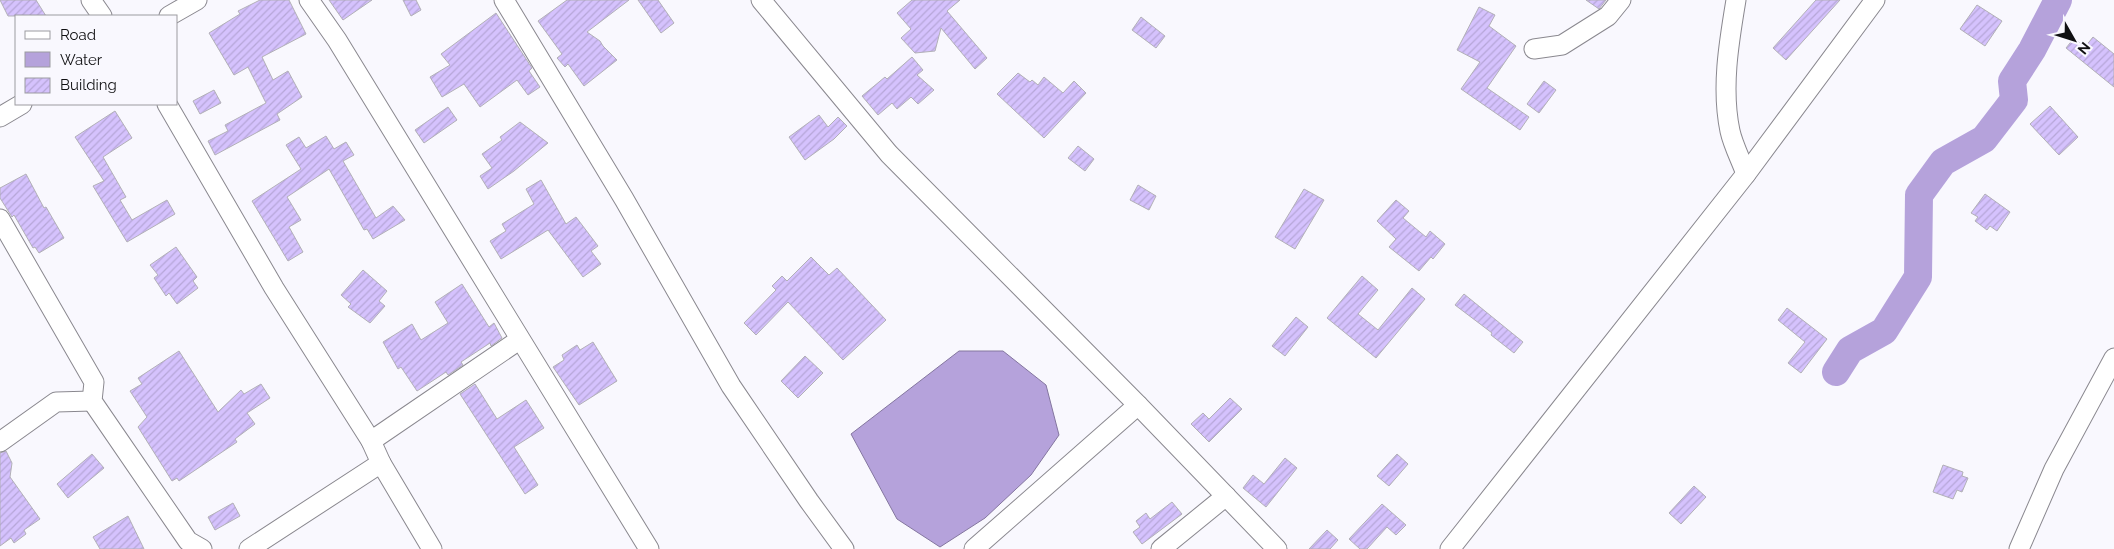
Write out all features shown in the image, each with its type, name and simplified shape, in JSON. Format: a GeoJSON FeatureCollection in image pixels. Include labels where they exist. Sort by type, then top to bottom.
{"type":"FeatureCollection","features":[{"type":"Feature","properties":{"kind":"street"},"geometry":{"type":"LineString","coordinates":[[91,0],[101,15]]}},
{"type":"Feature","properties":{"kind":"street"},"geometry":{"type":"LineString","coordinates":[[172,15],[196,0]]}},
{"type":"Feature","properties":{"kind":"street"},"geometry":{"type":"LineString","coordinates":[[309,0],[337,40],[519,340],[649,549]]}},
{"type":"Feature","properties":{"kind":"street"},"geometry":{"type":"LineString","coordinates":[[504,0],[624,199],[732,386],[809,501],[844,549]]}},
{"type":"Feature","properties":{"kind":"street"},"geometry":{"type":"LineString","coordinates":[[761,0],[889,154],[1138,405],[1277,549]]}},
{"type":"Feature","properties":{"kind":"street"},"geometry":{"type":"LineString","coordinates":[[1534,48],[1562,45],[1608,16],[1621,0]]}},
{"type":"Feature","properties":{"kind":"street"},"geometry":{"type":"LineString","coordinates":[[1736,0],[1728,70],[1727,112],[1731,133],[1746,174]]}},
{"type":"Feature","properties":{"kind":"street"},"geometry":{"type":"LineString","coordinates":[[1450,549],[1746,174],[1876,0]]}},
{"type":"Feature","properties":{"kind":"street"},"geometry":{"type":"LineString","coordinates":[[0,117],[20,105]]}},
{"type":"Feature","properties":{"kind":"street"},"geometry":{"type":"LineString","coordinates":[[168,105],[274,288],[371,441],[381,462],[432,549]]}},
{"type":"Feature","properties":{"kind":"street"},"geometry":{"type":"LineString","coordinates":[[0,219],[94,382],[92,401],[188,541],[202,549]]}},
{"type":"Feature","properties":{"kind":"street"},"geometry":{"type":"LineString","coordinates":[[371,441],[519,340]]}},
{"type":"Feature","properties":{"kind":"street"},"geometry":{"type":"LineString","coordinates":[[2019,549],[2054,469],[2114,358]]}},
{"type":"Feature","properties":{"kind":"street"},"geometry":{"type":"LineString","coordinates":[[0,442],[56,402],[92,401]]}},
{"type":"Feature","properties":{"kind":"street"},"geometry":{"type":"LineString","coordinates":[[974,549],[1138,405]]}},
{"type":"Feature","properties":{"kind":"street"},"geometry":{"type":"LineString","coordinates":[[249,549],[381,462]]}},
{"type":"Feature","properties":{"kind":"street"},"geometry":{"type":"LineString","coordinates":[[1161,549],[1226,496]]}},
{"type":"Feature","properties":{"kind":"water"},"geometry":{"type":"Polygon","coordinates":[[[959,351],[1003,351],[1046,385],[1059,435],[1031,475],[985,518],[940,547],[897,519],[851,434],[959,351]]]}},
{"type":"Feature","properties":{"kind":"building"},"geometry":{"type":"Polygon","coordinates":[[[0,0],[36,0],[45,15],[15,15],[8,16],[0,0]]]}},
{"type":"Feature","properties":{"kind":"building"},"geometry":{"type":"Polygon","coordinates":[[[260,0],[289,0],[306,34],[262,57],[273,80],[288,71],[302,97],[277,114],[280,120],[215,155],[208,141],[228,131],[225,125],[266,103],[248,67],[234,75],[209,33],[240,14],[238,11],[260,0]]]}},
{"type":"Feature","properties":{"kind":"building"},"geometry":{"type":"Polygon","coordinates":[[[329,0],[372,0],[343,20],[329,0]]]}},
{"type":"Feature","properties":{"kind":"building"},"geometry":{"type":"Polygon","coordinates":[[[403,0],[416,0],[421,10],[411,16],[403,0]]]}},
{"type":"Feature","properties":{"kind":"building"},"geometry":{"type":"Polygon","coordinates":[[[567,0],[629,0],[587,32],[600,41],[617,60],[584,86],[568,64],[565,67],[557,58],[562,54],[538,21],[567,0]]]}},
{"type":"Feature","properties":{"kind":"building"},"geometry":{"type":"Polygon","coordinates":[[[638,0],[658,0],[674,23],[661,33],[638,0]]]}},
{"type":"Feature","properties":{"kind":"building"},"geometry":{"type":"Polygon","coordinates":[[[912,0],[960,0],[947,11],[987,58],[975,69],[941,28],[935,51],[915,53],[901,38],[911,29],[897,13],[912,0]]]}},
{"type":"Feature","properties":{"kind":"building"},"geometry":{"type":"Polygon","coordinates":[[[1586,0],[1606,0],[1599,9],[1586,0]]]}},
{"type":"Feature","properties":{"kind":"building"},"geometry":{"type":"Polygon","coordinates":[[[1816,0],[1840,0],[1786,60],[1773,48],[1816,0]]]}},
{"type":"Feature","properties":{"kind":"building"},"geometry":{"type":"Polygon","coordinates":[[[1977,5],[2002,21],[1985,46],[1960,29],[1977,5]]]}},
{"type":"Feature","properties":{"kind":"building"},"geometry":{"type":"Polygon","coordinates":[[[1479,7],[1495,15],[1489,26],[1516,46],[1487,88],[1529,117],[1520,130],[1461,89],[1480,62],[1457,50],[1479,7]]]}},
{"type":"Feature","properties":{"kind":"building"},"geometry":{"type":"Polygon","coordinates":[[[496,13],[532,68],[529,71],[540,87],[528,95],[517,80],[480,107],[464,84],[442,97],[430,77],[450,65],[441,54],[496,13]]]}},
{"type":"Feature","properties":{"kind":"building"},"geometry":{"type":"Polygon","coordinates":[[[1141,17],[1165,36],[1156,48],[1132,30],[1141,17]]]}},
{"type":"Feature","properties":{"kind":"building"},"geometry":{"type":"Polygon","coordinates":[[[2093,37],[2114,54],[2114,87],[2066,48],[2074,38],[2085,47],[2093,37]]]}},
{"type":"Feature","properties":{"kind":"building"},"geometry":{"type":"Polygon","coordinates":[[[912,57],[923,70],[917,75],[934,90],[918,104],[911,97],[897,109],[892,103],[878,115],[862,96],[885,77],[887,79],[912,57]]]}},
{"type":"Feature","properties":{"kind":"building"},"geometry":{"type":"Polygon","coordinates":[[[1018,73],[1030,82],[1032,80],[1038,85],[1044,77],[1063,93],[1074,81],[1086,93],[1044,138],[997,94],[1018,73]]]}},
{"type":"Feature","properties":{"kind":"building"},"geometry":{"type":"Polygon","coordinates":[[[1544,81],[1556,90],[1539,113],[1527,104],[1544,81]]]}},
{"type":"Feature","properties":{"kind":"building"},"geometry":{"type":"Polygon","coordinates":[[[214,90],[221,103],[200,114],[193,101],[214,90]]]}},
{"type":"Feature","properties":{"kind":"building"},"geometry":{"type":"Polygon","coordinates":[[[2050,106],[2078,137],[2059,155],[2030,124],[2050,106]]]}},
{"type":"Feature","properties":{"kind":"building"},"geometry":{"type":"Polygon","coordinates":[[[448,107],[457,120],[424,143],[415,130],[448,107]]]}},
{"type":"Feature","properties":{"kind":"building"},"geometry":{"type":"Polygon","coordinates":[[[115,111],[132,138],[103,157],[126,197],[120,200],[132,220],[167,200],[175,214],[127,242],[93,186],[104,181],[75,137],[115,111]]]}},
{"type":"Feature","properties":{"kind":"building"},"geometry":{"type":"Polygon","coordinates":[[[819,115],[828,127],[838,117],[847,126],[834,139],[805,160],[789,137],[819,115]]]}},
{"type":"Feature","properties":{"kind":"building"},"geometry":{"type":"Polygon","coordinates":[[[520,122],[548,143],[514,171],[488,189],[480,176],[492,168],[482,154],[502,140],[500,137],[520,122]]]}},
{"type":"Feature","properties":{"kind":"building"},"geometry":{"type":"Polygon","coordinates":[[[326,136],[334,149],[346,142],[354,155],[343,161],[376,218],[393,206],[405,220],[373,239],[367,229],[364,230],[329,169],[287,197],[301,220],[289,227],[303,252],[288,261],[252,201],[301,169],[286,145],[299,137],[306,148],[326,136]]]}},
{"type":"Feature","properties":{"kind":"building"},"geometry":{"type":"Polygon","coordinates":[[[1078,146],[1094,159],[1085,171],[1068,158],[1078,146]]]}},
{"type":"Feature","properties":{"kind":"building"},"geometry":{"type":"Polygon","coordinates":[[[26,174],[44,208],[46,207],[64,238],[39,253],[35,247],[33,248],[14,215],[12,217],[0,198],[0,188],[26,174]]]}},
{"type":"Feature","properties":{"kind":"building"},"geometry":{"type":"Polygon","coordinates":[[[541,180],[566,224],[576,217],[598,246],[591,251],[601,264],[583,277],[548,230],[501,259],[490,241],[506,231],[502,224],[534,204],[526,189],[541,180]]]}},
{"type":"Feature","properties":{"kind":"building"},"geometry":{"type":"Polygon","coordinates":[[[1138,185],[1156,196],[1149,210],[1130,200],[1138,185]]]}},
{"type":"Feature","properties":{"kind":"building"},"geometry":{"type":"Polygon","coordinates":[[[1304,189],[1324,200],[1295,249],[1275,237],[1304,189]]]}},
{"type":"Feature","properties":{"kind":"building"},"geometry":{"type":"Polygon","coordinates":[[[1985,194],[2010,212],[1997,231],[1990,226],[1987,230],[1975,221],[1978,217],[1971,213],[1985,194]]]}},
{"type":"Feature","properties":{"kind":"building"},"geometry":{"type":"Polygon","coordinates":[[[1396,200],[1409,211],[1403,218],[1426,237],[1430,231],[1445,244],[1433,259],[1431,257],[1419,271],[1389,247],[1396,239],[1377,221],[1396,200]]]}},
{"type":"Feature","properties":{"kind":"building"},"geometry":{"type":"Polygon","coordinates":[[[176,247],[197,277],[193,281],[198,288],[177,304],[169,293],[166,296],[154,278],[158,275],[150,265],[176,247]]]}},
{"type":"Feature","properties":{"kind":"building"},"geometry":{"type":"Polygon","coordinates":[[[811,257],[829,275],[837,268],[886,320],[843,360],[788,302],[756,335],[744,323],[776,290],[772,286],[782,276],[787,281],[811,257]]]}},
{"type":"Feature","properties":{"kind":"building"},"geometry":{"type":"Polygon","coordinates":[[[363,270],[387,291],[379,301],[385,306],[370,323],[348,307],[351,304],[341,295],[363,270]]]}},
{"type":"Feature","properties":{"kind":"building"},"geometry":{"type":"Polygon","coordinates":[[[1362,276],[1378,290],[1358,314],[1378,330],[1412,288],[1425,299],[1376,358],[1327,318],[1362,276]]]}},
{"type":"Feature","properties":{"kind":"building"},"geometry":{"type":"Polygon","coordinates":[[[462,284],[489,327],[494,323],[502,338],[491,346],[490,343],[461,362],[463,365],[448,375],[446,372],[417,391],[401,367],[398,369],[383,342],[412,324],[421,340],[448,323],[435,302],[462,284]]]}},
{"type":"Feature","properties":{"kind":"building"},"geometry":{"type":"Polygon","coordinates":[[[1464,294],[1523,342],[1514,353],[1491,335],[1492,333],[1455,305],[1464,294]]]}},
{"type":"Feature","properties":{"kind":"building"},"geometry":{"type":"Polygon","coordinates":[[[1787,308],[1827,339],[1801,373],[1788,363],[1805,342],[1778,320],[1787,308]]]}},
{"type":"Feature","properties":{"kind":"building"},"geometry":{"type":"Polygon","coordinates":[[[1296,317],[1308,327],[1285,356],[1272,346],[1296,317]]]}},
{"type":"Feature","properties":{"kind":"building"},"geometry":{"type":"Polygon","coordinates":[[[593,342],[617,381],[579,405],[553,367],[564,360],[562,355],[577,345],[580,350],[593,342]]]}},
{"type":"Feature","properties":{"kind":"building"},"geometry":{"type":"Polygon","coordinates":[[[179,351],[218,412],[241,390],[244,394],[261,384],[270,398],[247,413],[255,424],[235,439],[237,442],[179,481],[177,478],[172,481],[138,427],[147,417],[130,391],[142,384],[138,378],[179,351]]]}},
{"type":"Feature","properties":{"kind":"building"},"geometry":{"type":"Polygon","coordinates":[[[805,356],[823,373],[798,398],[781,381],[805,356]]]}},
{"type":"Feature","properties":{"kind":"building"},"geometry":{"type":"Polygon","coordinates":[[[475,384],[497,419],[526,400],[544,428],[514,447],[538,485],[525,494],[460,394],[475,384]]]}},
{"type":"Feature","properties":{"kind":"building"},"geometry":{"type":"Polygon","coordinates":[[[1230,398],[1242,409],[1209,442],[1191,424],[1203,413],[1209,419],[1230,398]]]}},
{"type":"Feature","properties":{"kind":"building"},"geometry":{"type":"Polygon","coordinates":[[[6,451],[12,463],[10,477],[40,519],[24,530],[26,534],[14,543],[11,538],[0,546],[0,453],[6,451]]]}},
{"type":"Feature","properties":{"kind":"building"},"geometry":{"type":"Polygon","coordinates":[[[92,454],[104,468],[68,498],[57,484],[92,454]]]}},
{"type":"Feature","properties":{"kind":"building"},"geometry":{"type":"Polygon","coordinates":[[[1397,454],[1408,464],[1389,486],[1377,476],[1397,454]]]}},
{"type":"Feature","properties":{"kind":"building"},"geometry":{"type":"Polygon","coordinates":[[[1285,458],[1297,468],[1266,507],[1243,488],[1253,475],[1264,484],[1285,458]]]}},
{"type":"Feature","properties":{"kind":"building"},"geometry":{"type":"Polygon","coordinates":[[[1943,465],[1963,472],[1962,476],[1968,478],[1962,492],[1957,490],[1953,499],[1933,492],[1943,465]]]}},
{"type":"Feature","properties":{"kind":"building"},"geometry":{"type":"Polygon","coordinates":[[[1694,486],[1706,497],[1681,524],[1669,513],[1694,486]]]}},
{"type":"Feature","properties":{"kind":"building"},"geometry":{"type":"Polygon","coordinates":[[[1172,502],[1182,514],[1142,544],[1133,532],[1140,527],[1136,521],[1146,513],[1150,519],[1172,502]]]}},
{"type":"Feature","properties":{"kind":"building"},"geometry":{"type":"Polygon","coordinates":[[[233,503],[240,516],[215,530],[208,517],[233,503]]]}},
{"type":"Feature","properties":{"kind":"building"},"geometry":{"type":"Polygon","coordinates":[[[1382,504],[1406,525],[1396,535],[1387,527],[1367,549],[1360,549],[1349,539],[1382,504]]]}},
{"type":"Feature","properties":{"kind":"building"},"geometry":{"type":"Polygon","coordinates":[[[128,516],[144,549],[100,549],[93,537],[128,516]]]}},
{"type":"Feature","properties":{"kind":"building"},"geometry":{"type":"Polygon","coordinates":[[[1327,530],[1338,540],[1330,549],[1309,549],[1327,530]]]}},
{"type":"Feature","properties":{"kind":"waterway"},"geometry":{"type":"LineString","coordinates":[[1836,372],[1850,350],[1884,331],[1918,277],[1919,195],[1943,162],[1984,139],[2014,100],[2012,81],[2032,50],[2058,0]]}}]}
